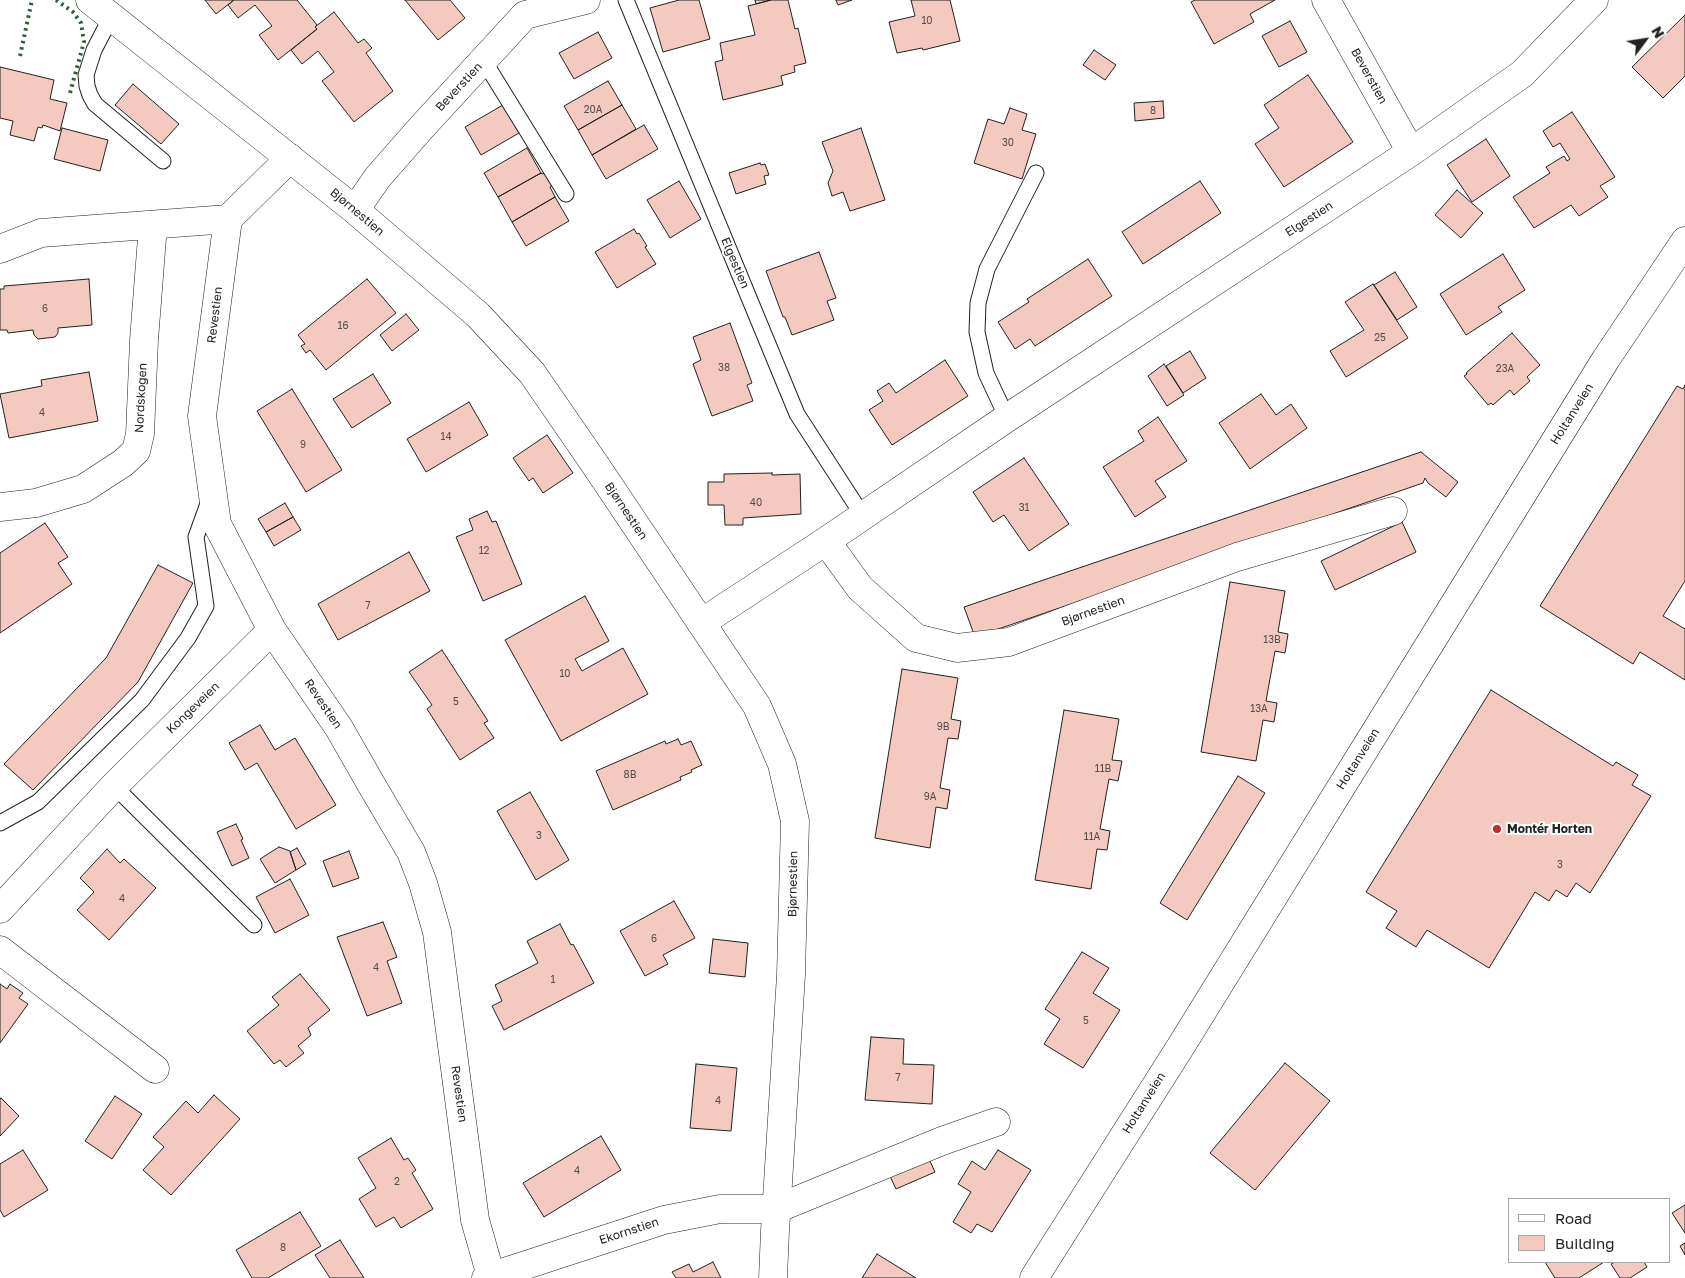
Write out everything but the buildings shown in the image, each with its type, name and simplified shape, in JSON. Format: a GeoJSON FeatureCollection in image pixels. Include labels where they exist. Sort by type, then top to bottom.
{"type":"FeatureCollection","features":[{"type":"Feature","properties":{"kind":"street","name":"Bjørnestien"},"geometry":{"type":"LineString","coordinates":[[90,0],[355,210],[478,315],[532,373],[757,706],[782,764],[795,821],[791,975],[773,1278]]}},
{"type":"Feature","properties":{"kind":"street","name":"Beverstien"},"geometry":{"type":"LineString","coordinates":[[355,210],[378,178],[421,128],[484,61],[522,8],[586,0]]}},
{"type":"Feature","properties":{"kind":"street","name":"Beverstien"},"geometry":{"type":"LineString","coordinates":[[1326,0],[1411,152]]}},
{"type":"Feature","properties":{"kind":"street","name":"Elgestien"},"geometry":{"type":"LineString","coordinates":[[701,623],[1007,418],[1411,152],[1522,74],[1594,0]]}},
{"type":"Feature","properties":{"kind":"street"},"geometry":{"type":"LineString","coordinates":[[0,249],[41,233],[228,219],[290,158]]}},
{"type":"Feature","properties":{"kind":"street","name":"Revestien"},"geometry":{"type":"LineString","coordinates":[[228,219],[202,416],[217,524],[272,630],[339,728],[410,852],[423,883],[437,932],[475,1220],[489,1277]]}},
{"type":"Feature","properties":{"kind":"street","name":"Nordskogen"},"geometry":{"type":"LineString","coordinates":[[0,507],[36,503],[83,488],[123,463],[136,451],[140,434],[144,340],[153,224]]}},
{"type":"Feature","properties":{"kind":"street","name":"Holtanveien"},"geometry":{"type":"LineString","coordinates":[[1034,1278],[1181,1046],[1606,359],[1685,241]]}},
{"type":"Feature","properties":{"kind":"street","name":"Bjørnestien"},"geometry":{"type":"LineString","coordinates":[[826,541],[860,588],[916,638],[956,648],[1009,642],[1237,557],[1393,510]]}},
{"type":"Feature","properties":{"kind":"street","name":"Kongeveien"},"geometry":{"type":"LineString","coordinates":[[0,909],[114,786],[272,630]]}},
{"type":"Feature","properties":{"kind":"street"},"geometry":{"type":"LineString","coordinates":[[0,950],[155,1070]]}},
{"type":"Feature","properties":{"kind":"street"},"geometry":{"type":"LineString","coordinates":[[776,1210],[942,1141],[996,1122]]}},
{"type":"Feature","properties":{"kind":"street","name":"Ekornstien"},"geometry":{"type":"LineString","coordinates":[[489,1277],[664,1220],[720,1210],[776,1210]]}},
{"type":"Feature","properties":{"kind":"lane","name":"Elgestien"},"geometry":{"type":"LineString","coordinates":[[626,0],[797,414],[863,516]]}},
{"type":"Feature","properties":{"kind":"lane"},"geometry":{"type":"LineString","coordinates":[[111,17],[94,50],[86,75],[90,95],[96,104],[163,161]]}},
{"type":"Feature","properties":{"kind":"lane"},"geometry":{"type":"LineString","coordinates":[[484,61],[566,194]]}},
{"type":"Feature","properties":{"kind":"lane"},"geometry":{"type":"LineString","coordinates":[[1007,418],[986,373],[977,332],[978,303],[987,269],[1036,173]]}},
{"type":"Feature","properties":{"kind":"lane"},"geometry":{"type":"LineString","coordinates":[[0,823],[38,802],[142,700],[188,638],[206,606],[196,537],[212,492]]}},
{"type":"Feature","properties":{"kind":"lane"},"geometry":{"type":"LineString","coordinates":[[114,786],[254,925]]}},
{"type":"Feature","properties":{"kind":"hedge"},"geometry":{"type":"LineString","coordinates":[[20,56],[32,0]]}},
{"type":"Feature","properties":{"kind":"hedge"},"geometry":{"type":"LineString","coordinates":[[56,0],[73,12],[81,23],[84,42],[70,93]]}},
{"type":"Feature","properties":{"kind":"place","name":"Montér Horten"},"geometry":{"type":"Point","coordinates":[1497,829]}}]}
